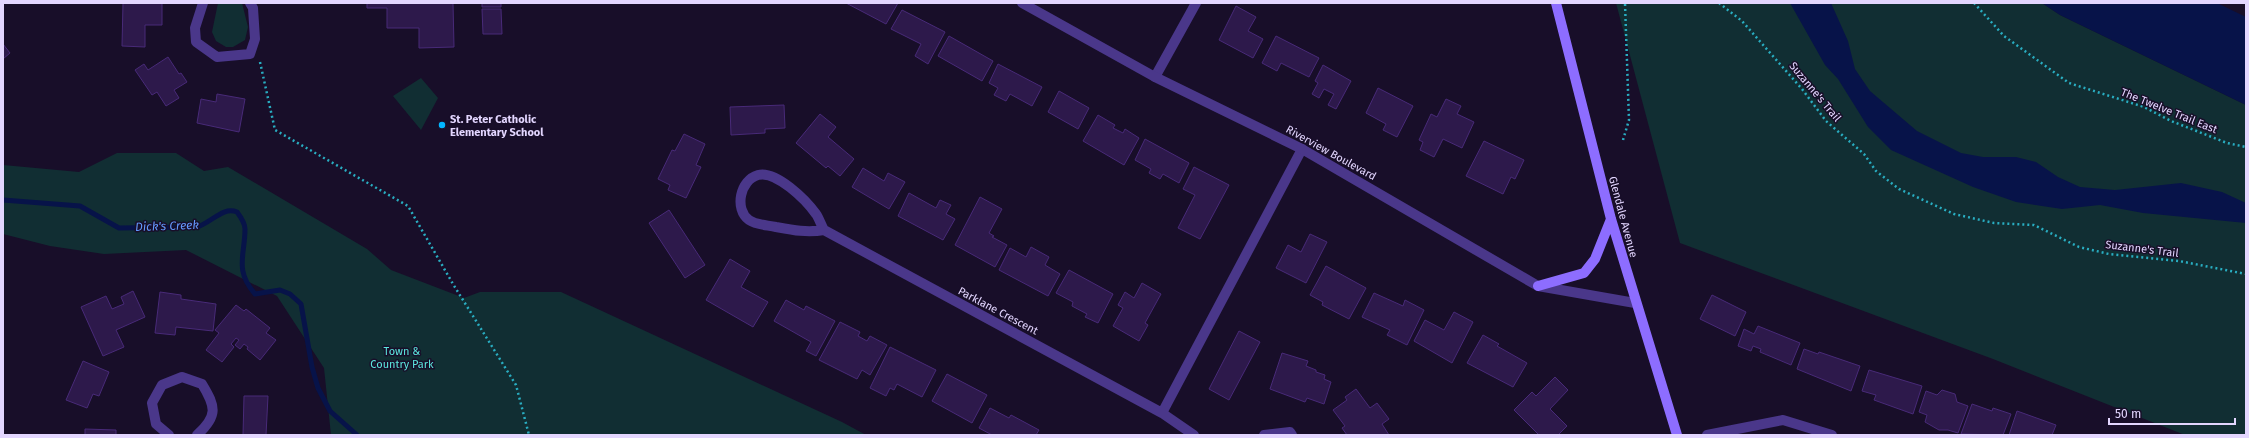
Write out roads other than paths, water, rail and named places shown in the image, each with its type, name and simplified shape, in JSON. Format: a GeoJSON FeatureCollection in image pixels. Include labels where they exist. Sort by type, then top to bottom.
{"type":"FeatureCollection","features":[{"type":"Feature","properties":{"kind":"main road","name":"Glendale Avenue"},"geometry":{"type":"LineString","coordinates":[[1556,3],[1611,219],[1635,303],[1676,435]]}},
{"type":"Feature","properties":{"kind":"main road"},"geometry":{"type":"LineString","coordinates":[[1538,286],[1584,273],[1595,258],[1611,219]]}},
{"type":"Feature","properties":{"kind":"street"},"geometry":{"type":"LineString","coordinates":[[203,3],[195,28],[196,42],[217,57],[250,54],[255,39],[253,8],[250,3]]}},
{"type":"Feature","properties":{"kind":"street","name":"Riverview Boulevard"},"geometry":{"type":"LineString","coordinates":[[1022,3],[1155,77],[1302,149],[1538,286],[1635,303]]}},
{"type":"Feature","properties":{"kind":"street"},"geometry":{"type":"LineString","coordinates":[[1155,77],[1196,3]]}},
{"type":"Feature","properties":{"kind":"street"},"geometry":{"type":"LineString","coordinates":[[1162,413],[1302,149]]}},
{"type":"Feature","properties":{"kind":"street"},"geometry":{"type":"LineString","coordinates":[[763,174],[776,177],[791,188],[816,214],[824,230],[809,232],[758,224],[749,220],[743,213],[740,205],[744,187],[756,175],[763,174]]}},
{"type":"Feature","properties":{"kind":"street","name":"Parklane Crescent"},"geometry":{"type":"LineString","coordinates":[[824,230],[1162,413],[1194,435]]}},
{"type":"Feature","properties":{"kind":"street"},"geometry":{"type":"LineString","coordinates":[[169,435],[156,424],[152,403],[162,384],[182,377],[202,384],[213,402],[210,423],[196,435]]}},
{"type":"Feature","properties":{"kind":"street"},"geometry":{"type":"LineString","coordinates":[[1707,435],[1782,420],[1832,435]]}},
{"type":"Feature","properties":{"kind":"street"},"geometry":{"type":"LineString","coordinates":[[1264,435],[1290,432],[1292,435]]}},
{"type":"Feature","properties":{"kind":"waterway","name":"Dick's Creek"},"geometry":{"type":"LineString","coordinates":[[3,200],[80,206],[119,228],[197,227],[227,211],[237,212],[245,227],[242,262],[245,277],[249,285],[255,294],[280,290],[290,294],[301,304],[312,367],[318,388],[330,411],[357,435]]}},
{"type":"Feature","properties":{"kind":"place","name":"St. Peter Catholic Elementary School"},"geometry":{"type":"Point","coordinates":[442,125]}},
{"type":"Feature","properties":{"kind":"park label","name":"Town & Country Park"},"geometry":{"type":"Point","coordinates":[402,357]}}]}
